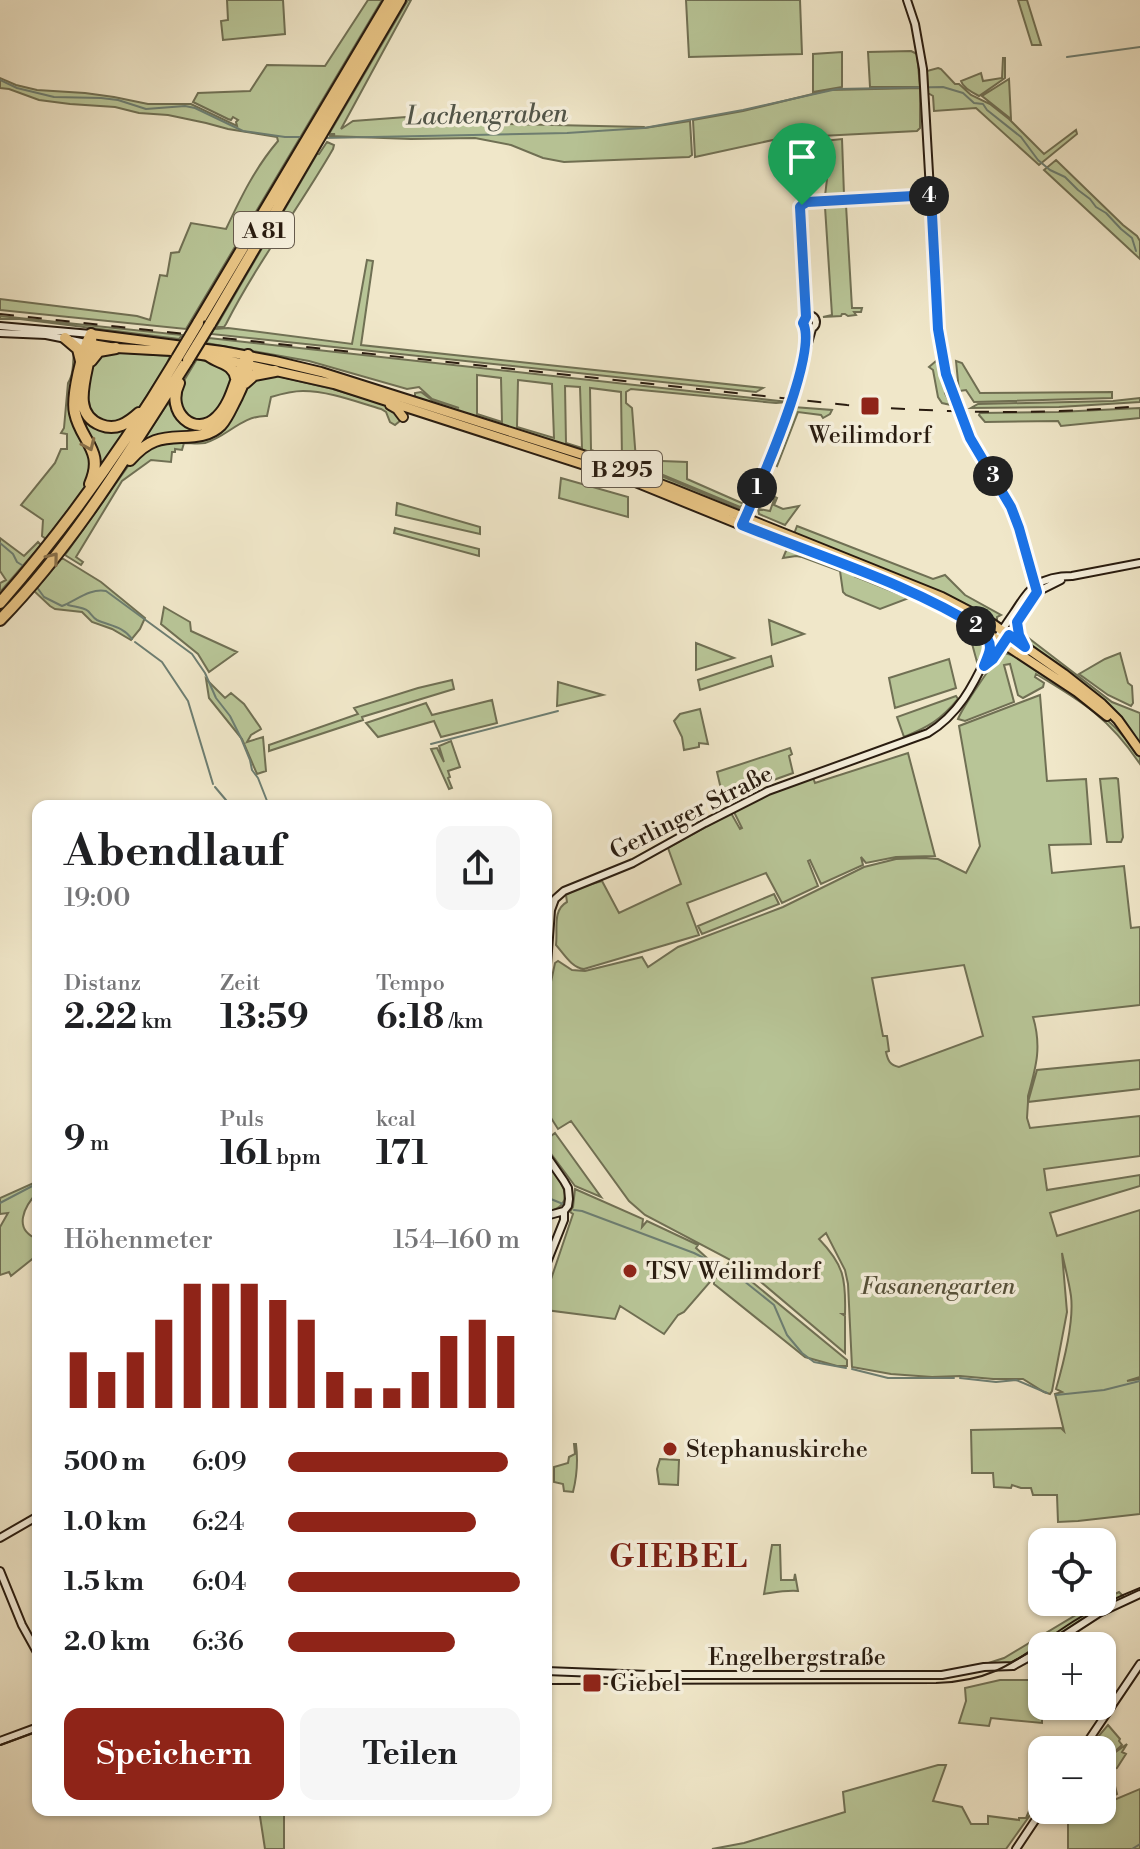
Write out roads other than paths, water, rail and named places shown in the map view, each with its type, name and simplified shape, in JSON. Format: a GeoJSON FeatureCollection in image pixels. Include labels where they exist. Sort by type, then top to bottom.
{"type":"FeatureCollection","features":[{"type":"Feature","properties":{"kind":"highway","name":"A 81"},"geometry":{"type":"LineString","coordinates":[[321,125],[390,0]]}},
{"type":"Feature","properties":{"kind":"highway","name":"A 81"},"geometry":{"type":"LineString","coordinates":[[247,361],[239,385],[217,418],[202,424],[187,421],[177,411],[177,386],[198,323],[400,0]]}},
{"type":"Feature","properties":{"kind":"highway","name":"A 81"},"geometry":{"type":"LineString","coordinates":[[0,603],[65,534],[150,403],[212,324],[306,150]]}},
{"type":"Feature","properties":{"kind":"highway"},"geometry":{"type":"LineString","coordinates":[[65,338],[78,349],[85,365]]}},
{"type":"Feature","properties":{"kind":"highway"},"geometry":{"type":"LineString","coordinates":[[90,340],[82,400],[87,415],[102,426],[114,427],[130,421],[150,403]]}},
{"type":"Feature","properties":{"kind":"highway"},"geometry":{"type":"LineString","coordinates":[[89,493],[95,459],[76,418],[74,393],[85,365],[99,351],[116,348]]}},
{"type":"Feature","properties":{"kind":"highway"},"geometry":{"type":"LineString","coordinates":[[209,356],[230,366],[239,385]]}},
{"type":"Feature","properties":{"kind":"highway","name":"A 81"},"geometry":{"type":"LineString","coordinates":[[3,616],[118,470],[186,359]]}},
{"type":"Feature","properties":{"kind":"highway"},"geometry":{"type":"LineString","coordinates":[[118,470],[151,442],[201,436],[214,430],[225,419],[239,385],[254,375],[275,371]]}},
{"type":"Feature","properties":{"kind":"main road"},"geometry":{"type":"LineString","coordinates":[[907,0],[918,37],[925,92],[938,329],[946,374],[970,438],[1011,507],[1035,590]]}},
{"type":"Feature","properties":{"kind":"main road"},"geometry":{"type":"LineString","coordinates":[[808,316],[802,205],[807,202],[931,195]]}},
{"type":"Feature","properties":{"kind":"main road"},"geometry":{"type":"LineString","coordinates":[[744,522],[789,411],[809,328],[816,323],[808,316]]}},
{"type":"Feature","properties":{"kind":"main road"},"geometry":{"type":"LineString","coordinates":[[808,316],[803,322],[809,328]]}},
{"type":"Feature","properties":{"kind":"main road"},"geometry":{"type":"LineString","coordinates":[[0,326],[90,340]]}},
{"type":"Feature","properties":{"kind":"main road"},"geometry":{"type":"LineString","coordinates":[[8,333],[14,326]]}},
{"type":"Feature","properties":{"kind":"main road"},"geometry":{"type":"LineString","coordinates":[[0,333],[90,340]]}},
{"type":"Feature","properties":{"kind":"main road","name":"B 295"},"geometry":{"type":"LineString","coordinates":[[90,340],[116,348],[172,351],[247,361],[275,371],[334,384],[604,470],[771,529],[942,597],[990,622],[1102,704],[1140,751]]}},
{"type":"Feature","properties":{"kind":"main road","name":"B 295"},"geometry":{"type":"LineString","coordinates":[[90,340],[330,375],[643,477],[922,596],[983,630],[1077,692],[1123,729]]}},
{"type":"Feature","properties":{"kind":"main road"},"geometry":{"type":"LineString","coordinates":[[387,401],[404,419],[423,412]]}},
{"type":"Feature","properties":{"kind":"main road"},"geometry":{"type":"LineString","coordinates":[[752,502],[757,519],[771,529]]}},
{"type":"Feature","properties":{"kind":"main road"},"geometry":{"type":"LineString","coordinates":[[1000,642],[1035,590],[1072,576],[1140,563]]}},
{"type":"Feature","properties":{"kind":"main road"},"geometry":{"type":"LineString","coordinates":[[990,622],[1001,622],[1007,617],[1014,619]]}},
{"type":"Feature","properties":{"kind":"main road"},"geometry":{"type":"LineString","coordinates":[[1014,619],[1025,647]]}},
{"type":"Feature","properties":{"kind":"main road"},"geometry":{"type":"LineString","coordinates":[[983,630],[989,652]]}},
{"type":"Feature","properties":{"kind":"main road","name":"Gerlinger Straße"},"geometry":{"type":"LineString","coordinates":[[552,907],[555,899],[564,891],[633,863],[768,791],[928,733],[950,716],[973,686],[989,652],[1000,642]]}},
{"type":"Feature","properties":{"kind":"main road","name":"Gerlinger Straße"},"geometry":{"type":"LineString","coordinates":[[984,666],[993,659],[1000,642]]}},
{"type":"Feature","properties":{"kind":"main road"},"geometry":{"type":"LineString","coordinates":[[552,1164],[568,1188],[569,1203],[552,1250]]}},
{"type":"Feature","properties":{"kind":"main road"},"geometry":{"type":"LineString","coordinates":[[552,1214],[564,1211]]}},
{"type":"Feature","properties":{"kind":"main road"},"geometry":{"type":"LineString","coordinates":[[1,1539],[32,1520]]}},
{"type":"Feature","properties":{"kind":"main road"},"geometry":{"type":"LineString","coordinates":[[0,1571],[32,1643]]}},
{"type":"Feature","properties":{"kind":"main road"},"geometry":{"type":"LineString","coordinates":[[1070,1632],[1099,1613],[1140,1594]]}},
{"type":"Feature","properties":{"kind":"main road","name":"Engelbergstraße"},"geometry":{"type":"LineString","coordinates":[[552,1671],[649,1675],[942,1675],[984,1667],[1013,1666],[1028,1658]]}},
{"type":"Feature","properties":{"kind":"main road"},"geometry":{"type":"LineString","coordinates":[[1091,1736],[1140,1664]]}},
{"type":"Feature","properties":{"kind":"main road"},"geometry":{"type":"LineString","coordinates":[[0,1741],[32,1729]]}},
{"type":"Feature","properties":{"kind":"main road"},"geometry":{"type":"LineString","coordinates":[[1016,1849],[1033,1824]]}},
{"type":"Feature","properties":{"kind":"waterway","name":"Lachengraben"},"geometry":{"type":"LineString","coordinates":[[1067,57],[1140,47]]}},
{"type":"Feature","properties":{"kind":"waterway","name":"Lachengraben"},"geometry":{"type":"LineString","coordinates":[[0,80],[17,88],[54,97],[118,100],[146,109],[185,106],[243,131],[304,137]]}},
{"type":"Feature","properties":{"kind":"waterway","name":"Lachengraben"},"geometry":{"type":"LineString","coordinates":[[322,138],[567,133],[644,128],[837,89],[943,87],[963,93],[974,103],[983,104],[1021,137],[1038,160],[1065,177],[1106,213],[1132,238],[1136,251]]}},
{"type":"Feature","properties":{"kind":"waterway"},"geometry":{"type":"LineString","coordinates":[[0,543],[25,567]]}},
{"type":"Feature","properties":{"kind":"waterway"},"geometry":{"type":"LineString","coordinates":[[36,586],[44,597],[62,606],[89,593],[106,591],[192,654],[216,698],[230,716],[267,800]]}},
{"type":"Feature","properties":{"kind":"waterway"},"geometry":{"type":"LineString","coordinates":[[68,605],[86,610],[132,639]]}},
{"type":"Feature","properties":{"kind":"waterway"},"geometry":{"type":"LineString","coordinates":[[135,642],[162,662],[188,701],[213,784]]}},
{"type":"Feature","properties":{"kind":"waterway"},"geometry":{"type":"LineString","coordinates":[[431,744],[558,711]]}},
{"type":"Feature","properties":{"kind":"waterway"},"geometry":{"type":"LineString","coordinates":[[215,787],[226,800]]}},
{"type":"Feature","properties":{"kind":"waterway"},"geometry":{"type":"LineString","coordinates":[[0,1203],[32,1186]]}},
{"type":"Feature","properties":{"kind":"waterway"},"geometry":{"type":"LineString","coordinates":[[552,1199],[563,1204]]}},
{"type":"Feature","properties":{"kind":"waterway"},"geometry":{"type":"LineString","coordinates":[[574,1210],[694,1253],[734,1273],[774,1305],[787,1335],[802,1353],[814,1362],[846,1368]]}},
{"type":"Feature","properties":{"kind":"waterway"},"geometry":{"type":"LineString","coordinates":[[852,1369],[888,1378],[954,1378]]}},
{"type":"Feature","properties":{"kind":"waterway"},"geometry":{"type":"LineString","coordinates":[[960,1378],[996,1382],[1016,1380],[1047,1393]]}},
{"type":"Feature","properties":{"kind":"waterway"},"geometry":{"type":"LineString","coordinates":[[1056,1395],[1104,1390],[1140,1381]]}},
{"type":"Feature","properties":{"kind":"waterway"},"geometry":{"type":"LineString","coordinates":[[1132,1849],[1140,1844]]}},
{"type":"Feature","properties":{"kind":"tram line"},"geometry":{"type":"LineString","coordinates":[[552,1684],[959,1681],[1010,1664],[1082,1616],[1140,1588]]}},
{"type":"Feature","properties":{"kind":"tram line"},"geometry":{"type":"LineString","coordinates":[[0,1745],[32,1733]]}},
{"type":"Feature","properties":{"kind":"railway"},"geometry":{"type":"LineString","coordinates":[[0,314],[847,405],[994,412],[1140,406]]}},
{"type":"Feature","properties":{"kind":"place","name":"Weilimdorf"},"geometry":{"type":"Point","coordinates":[870,406]}},
{"type":"Feature","properties":{"kind":"place","name":"TSV Weilimdorf"},"geometry":{"type":"Point","coordinates":[630,1271]}},
{"type":"Feature","properties":{"kind":"place","name":"Stephanuskirche"},"geometry":{"type":"Point","coordinates":[670,1449]}},
{"type":"Feature","properties":{"kind":"place","name":"Giebel"},"geometry":{"type":"Point","coordinates":[592,1683]}},
{"type":"Feature","properties":{"kind":"district","name":"GIEBEL"},"geometry":{"type":"Point","coordinates":[679,1556]}},
{"type":"Feature","properties":{"kind":"park label","name":"Fasanengarten"},"geometry":{"type":"Point","coordinates":[938,1286]}}]}
